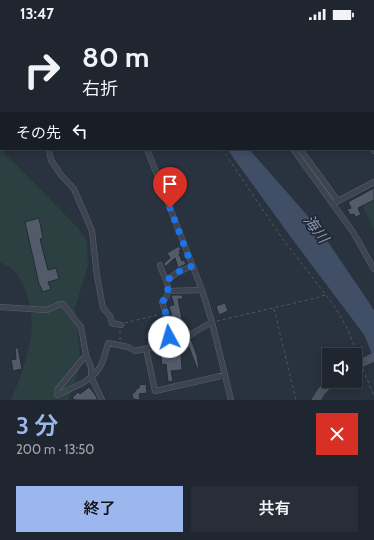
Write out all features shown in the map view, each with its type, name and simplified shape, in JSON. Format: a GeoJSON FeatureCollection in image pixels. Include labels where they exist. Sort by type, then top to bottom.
{"type":"FeatureCollection","features":[{"type":"Feature","properties":{"kind":"street"},"geometry":{"type":"LineString","coordinates":[[49,150],[51,160],[61,175],[74,189],[92,232],[97,276],[103,308],[110,316],[112,323],[121,325]]}},
{"type":"Feature","properties":{"kind":"street"},"geometry":{"type":"LineString","coordinates":[[146,150],[202,290],[212,322],[231,400]]}},
{"type":"Feature","properties":{"kind":"street"},"geometry":{"type":"LineString","coordinates":[[294,150],[335,202]]}},
{"type":"Feature","properties":{"kind":"street"},"geometry":{"type":"LineString","coordinates":[[301,150],[335,202],[374,269]]}},
{"type":"Feature","properties":{"kind":"street"},"geometry":{"type":"LineString","coordinates":[[335,202],[374,182]]}},
{"type":"Feature","properties":{"kind":"street"},"geometry":{"type":"LineString","coordinates":[[160,265],[168,291],[166,298],[162,302],[168,320],[169,337],[171,343]]}},
{"type":"Feature","properties":{"kind":"street"},"geometry":{"type":"LineString","coordinates":[[166,281],[178,272],[192,266]]}},
{"type":"Feature","properties":{"kind":"street"},"geometry":{"type":"LineString","coordinates":[[168,291],[202,290]]}},
{"type":"Feature","properties":{"kind":"street"},"geometry":{"type":"LineString","coordinates":[[0,307],[47,310],[63,304],[82,328],[86,356],[90,366],[91,376],[102,400]]}},
{"type":"Feature","properties":{"kind":"street"},"geometry":{"type":"LineString","coordinates":[[86,356],[58,389],[57,395],[82,383],[100,368],[108,343],[128,347],[135,351],[146,349],[171,343],[188,336],[212,322]]}},
{"type":"Feature","properties":{"kind":"street"},"geometry":{"type":"LineString","coordinates":[[146,349],[155,391],[225,375]]}},
{"type":"Feature","properties":{"kind":"street"},"geometry":{"type":"LineString","coordinates":[[362,362],[374,357]]}},
{"type":"Feature","properties":{"kind":"street"},"geometry":{"type":"LineString","coordinates":[[316,400],[324,388]]}},
{"type":"Feature","properties":{"kind":"path"},"geometry":{"type":"LineString","coordinates":[[223,150],[282,238],[335,307],[347,328],[353,348]]}},
{"type":"Feature","properties":{"kind":"path"},"geometry":{"type":"LineString","coordinates":[[212,322],[316,298],[325,294]]}},
{"type":"Feature","properties":{"kind":"path"},"geometry":{"type":"LineString","coordinates":[[273,308],[296,400]]}},
{"type":"Feature","properties":{"kind":"path"},"geometry":{"type":"LineString","coordinates":[[120,345],[121,325],[165,313]]}},
{"type":"Feature","properties":{"kind":"path"},"geometry":{"type":"LineString","coordinates":[[362,372],[374,396]]}},
{"type":"Feature","properties":{"kind":"shaded area"},"geometry":{"type":"Polygon","coordinates":[[[1,150],[78,228],[87,241],[88,265],[75,308],[81,364],[68,400],[11,400],[26,357],[30,342],[32,324],[27,294],[19,277],[13,270],[0,262],[1,150]]]}},
{"type":"Feature","properties":{"kind":"shaded area"},"geometry":{"type":"Polygon","coordinates":[[[374,200],[374,230],[363,206],[374,200]]]}},
{"type":"Feature","properties":{"kind":"water","name":"海川"},"geometry":{"type":"Polygon","coordinates":[[[228,150],[250,150],[320,230],[374,310],[374,360],[365,336],[228,150]]]}},
{"type":"Feature","properties":{"kind":"building"},"geometry":{"type":"Polygon","coordinates":[[[374,188],[374,200],[358,208],[361,215],[355,217],[354,214],[350,215],[347,209],[351,208],[348,202],[374,188]]]}},
{"type":"Feature","properties":{"kind":"building"},"geometry":{"type":"Polygon","coordinates":[[[39,218],[43,238],[40,239],[48,270],[56,268],[59,279],[48,282],[51,289],[43,292],[39,284],[25,222],[39,218]]]}},
{"type":"Feature","properties":{"kind":"building"},"geometry":{"type":"Polygon","coordinates":[[[179,246],[181,250],[179,251],[181,254],[179,254],[182,261],[184,260],[186,264],[178,268],[175,258],[165,267],[164,263],[170,258],[167,253],[179,246]]]}},
{"type":"Feature","properties":{"kind":"building"},"geometry":{"type":"Polygon","coordinates":[[[171,295],[182,295],[183,299],[178,299],[183,324],[185,324],[188,332],[177,333],[169,306],[174,305],[171,295]]]}},
{"type":"Feature","properties":{"kind":"building"},"geometry":{"type":"Polygon","coordinates":[[[225,303],[228,311],[219,315],[216,306],[225,303]]]}},
{"type":"Feature","properties":{"kind":"building"},"geometry":{"type":"Polygon","coordinates":[[[164,327],[164,340],[148,344],[147,332],[164,327]]]}},
{"type":"Feature","properties":{"kind":"building"},"geometry":{"type":"Polygon","coordinates":[[[191,339],[197,356],[199,368],[197,368],[189,347],[182,350],[179,343],[191,339]]]}},
{"type":"Feature","properties":{"kind":"building"},"geometry":{"type":"Polygon","coordinates":[[[15,348],[18,348],[22,369],[13,371],[11,360],[16,359],[15,348]]]}},
{"type":"Feature","properties":{"kind":"building"},"geometry":{"type":"Polygon","coordinates":[[[165,348],[166,352],[172,348],[174,353],[181,352],[182,370],[171,371],[173,381],[168,382],[166,364],[162,365],[160,350],[165,348]]]}},
{"type":"Feature","properties":{"kind":"building"},"geometry":{"type":"Polygon","coordinates":[[[146,384],[147,393],[139,394],[140,400],[133,399],[132,394],[139,388],[139,385],[146,384]]]}},
{"type":"Feature","properties":{"kind":"building"},"geometry":{"type":"Polygon","coordinates":[[[89,387],[98,400],[75,400],[72,398],[78,392],[80,394],[89,387]]]}},
{"type":"Feature","properties":{"kind":"route"},"geometry":{"type":"LineString","coordinates":[[169,337],[168,320],[162,302],[168,293],[166,281],[178,272],[192,266],[170,208]]}}]}
